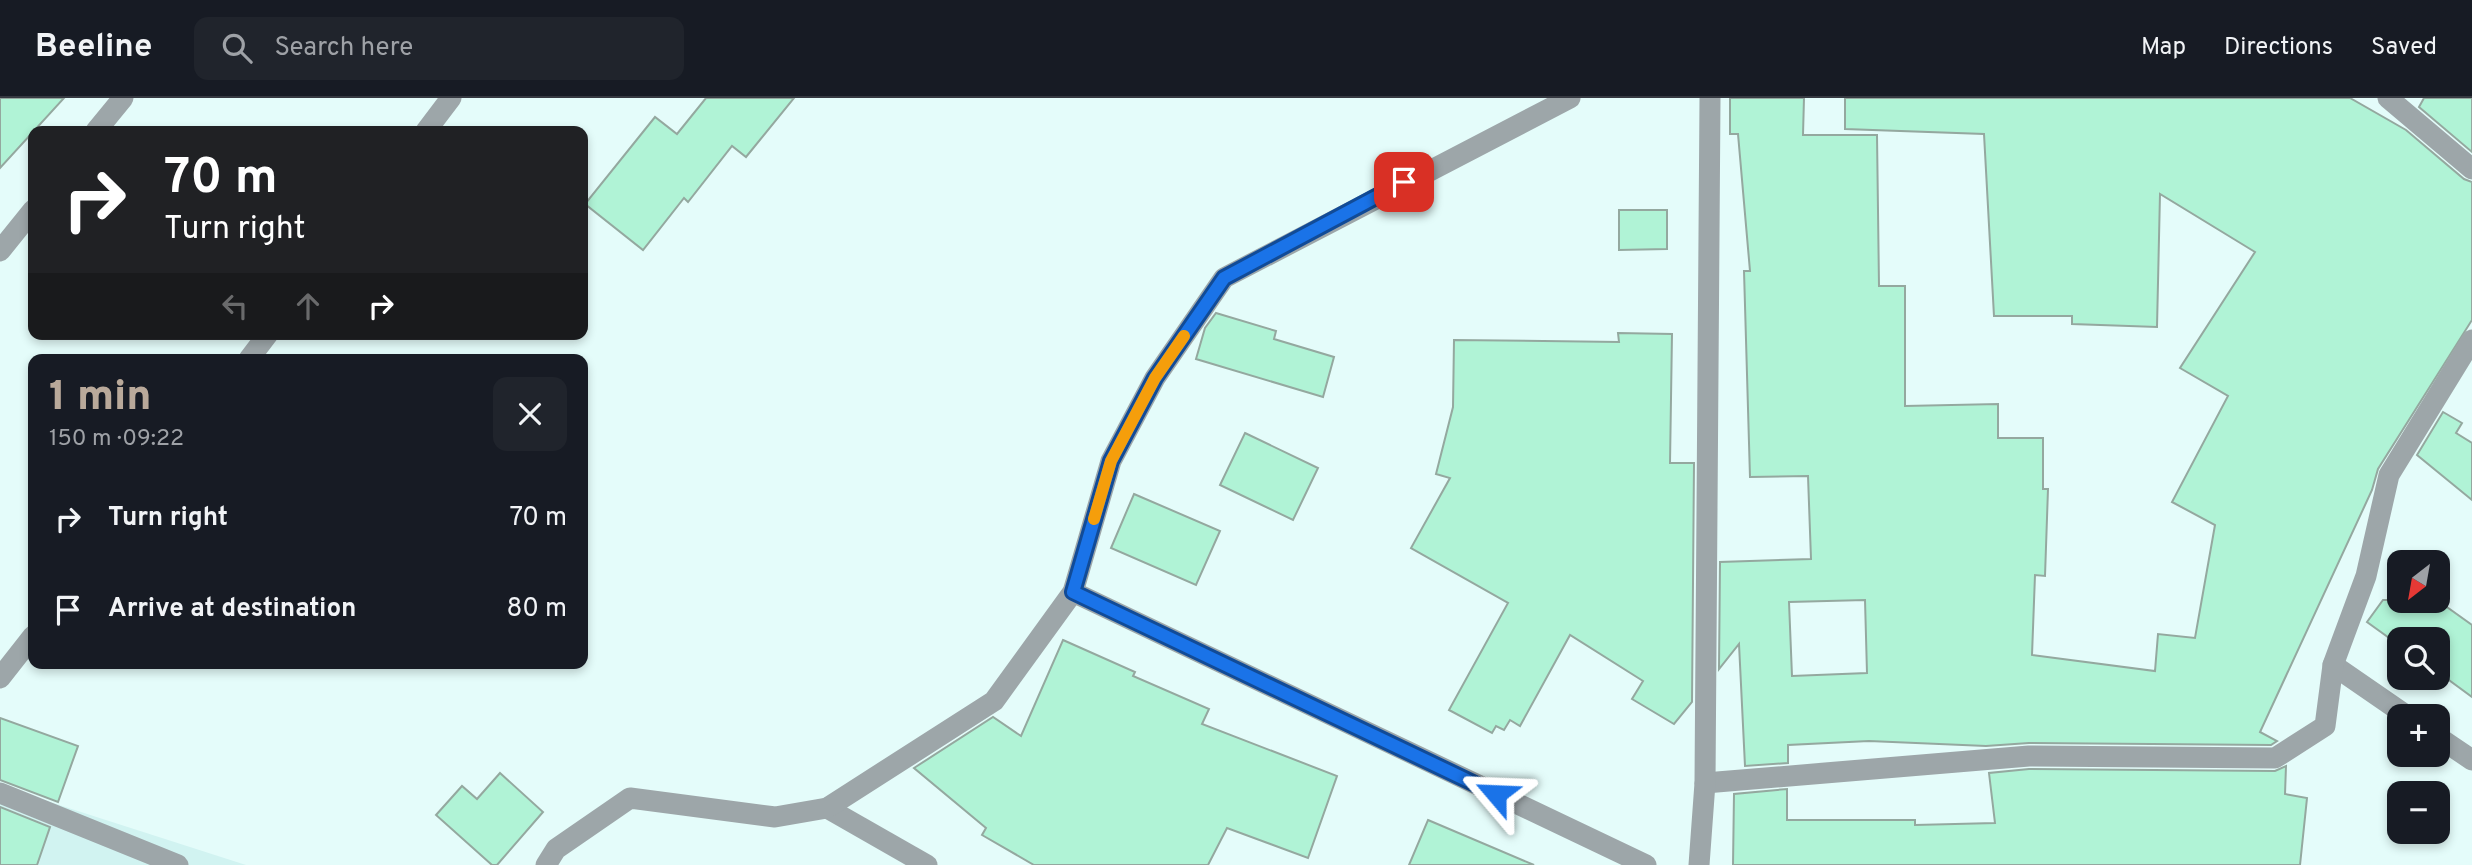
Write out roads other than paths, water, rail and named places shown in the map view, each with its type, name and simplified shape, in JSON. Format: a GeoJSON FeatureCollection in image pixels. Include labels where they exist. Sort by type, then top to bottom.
{"type":"FeatureCollection","features":[{"type":"Feature","properties":{"kind":"street"},"geometry":{"type":"LineString","coordinates":[[100,126],[123,98]]}},
{"type":"Feature","properties":{"kind":"street"},"geometry":{"type":"LineString","coordinates":[[430,126],[451,98]]}},
{"type":"Feature","properties":{"kind":"street"},"geometry":{"type":"LineString","coordinates":[[546,865],[556,849],[630,798],[775,817],[827,808],[994,701],[1073,592],[1111,461],[1155,378],[1224,278],[1570,98]]}},
{"type":"Feature","properties":{"kind":"street"},"geometry":{"type":"LineString","coordinates":[[1699,865],[1705,783],[1710,98]]}},
{"type":"Feature","properties":{"kind":"street"},"geometry":{"type":"LineString","coordinates":[[2388,98],[2472,169]]}},
{"type":"Feature","properties":{"kind":"street"},"geometry":{"type":"LineString","coordinates":[[0,251],[28,216]]}},
{"type":"Feature","properties":{"kind":"street"},"geometry":{"type":"LineString","coordinates":[[252,354],[263,340]]}},
{"type":"Feature","properties":{"kind":"street"},"geometry":{"type":"LineString","coordinates":[[1705,783],[2029,756],[2275,758],[2325,726],[2333,665],[2366,576],[2389,475],[2472,340]]}},
{"type":"Feature","properties":{"kind":"street"},"geometry":{"type":"LineString","coordinates":[[1073,592],[1646,865]]}},
{"type":"Feature","properties":{"kind":"street"},"geometry":{"type":"LineString","coordinates":[[0,678],[28,642]]}},
{"type":"Feature","properties":{"kind":"street"},"geometry":{"type":"LineString","coordinates":[[2333,665],[2390,704]]}},
{"type":"Feature","properties":{"kind":"street"},"geometry":{"type":"LineString","coordinates":[[2450,745],[2472,760]]}},
{"type":"Feature","properties":{"kind":"street"},"geometry":{"type":"LineString","coordinates":[[0,793],[178,865]]}},
{"type":"Feature","properties":{"kind":"street"},"geometry":{"type":"LineString","coordinates":[[827,808],[927,865]]}}]}
